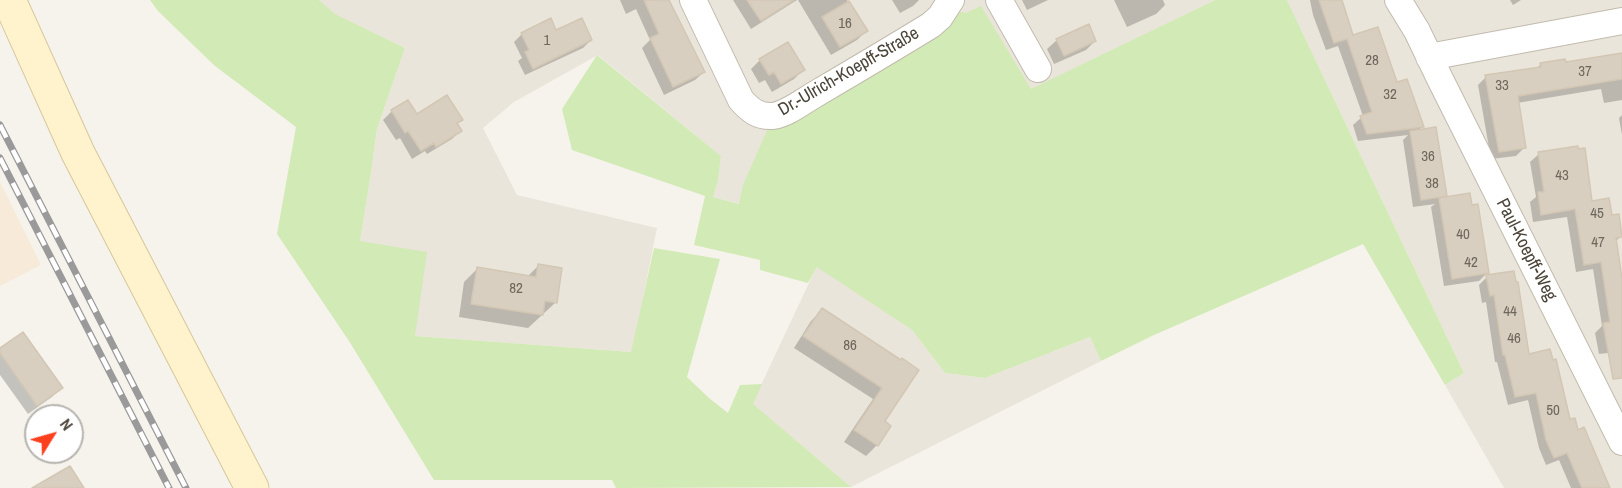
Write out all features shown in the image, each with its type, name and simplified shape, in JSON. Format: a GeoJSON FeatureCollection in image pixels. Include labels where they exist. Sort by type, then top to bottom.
{"type":"FeatureCollection","features":[{"type":"Feature","properties":{"kind":"main road"},"geometry":{"type":"LineString","coordinates":[[9,0],[78,153],[252,488]]}},
{"type":"Feature","properties":{"kind":"street","name":"Dr.-Ulrich-Koepff-Straße"},"geometry":{"type":"LineString","coordinates":[[693,0],[741,100],[750,110],[762,116],[774,116],[931,25],[940,17],[951,0]]}},
{"type":"Feature","properties":{"kind":"street"},"geometry":{"type":"LineString","coordinates":[[999,0],[1038,69]]}},
{"type":"Feature","properties":{"kind":"street","name":"Paul-Koepff-Weg"},"geometry":{"type":"LineString","coordinates":[[1398,0],[1417,31],[1622,442]]}},
{"type":"Feature","properties":{"kind":"street"},"geometry":{"type":"LineString","coordinates":[[1429,57],[1622,21]]}},
{"type":"Feature","properties":{"kind":"shaded area"},"geometry":{"type":"Polygon","coordinates":[[[319,0],[1215,0],[1031,90],[744,185],[740,204],[713,197],[718,181],[721,156],[598,55],[514,102],[483,128],[517,195],[657,228],[632,352],[414,336],[360,241],[377,129],[405,48],[334,14],[319,0]]]}},
{"type":"Feature","properties":{"kind":"shaded area"},"geometry":{"type":"Polygon","coordinates":[[[1287,0],[1622,0],[1622,488],[1504,488],[1445,385],[1464,373],[1287,0]]]}},
{"type":"Feature","properties":{"kind":"shaded area"},"geometry":{"type":"Polygon","coordinates":[[[0,182],[41,265],[0,286],[0,182]]]}},
{"type":"Feature","properties":{"kind":"shaded area"},"geometry":{"type":"Polygon","coordinates":[[[817,266],[912,330],[945,373],[985,378],[1090,337],[1101,361],[851,487],[752,404],[817,266]]]}},
{"type":"Feature","properties":{"kind":"green space"},"geometry":{"type":"Polygon","coordinates":[[[150,0],[319,0],[335,14],[405,48],[377,129],[360,241],[427,252],[415,336],[631,352],[654,248],[720,259],[687,377],[728,413],[740,385],[762,384],[753,404],[851,487],[616,488],[612,480],[434,480],[349,341],[277,234],[296,127],[215,66],[158,11],[150,0]]]}},
{"type":"Feature","properties":{"kind":"green space"},"geometry":{"type":"Polygon","coordinates":[[[1215,0],[1287,0],[1464,373],[1445,385],[1363,244],[1154,335],[1101,361],[1090,337],[985,378],[945,373],[912,330],[817,267],[808,283],[760,270],[760,260],[694,245],[705,196],[572,150],[562,109],[597,55],[721,156],[718,181],[713,197],[739,204],[743,185],[769,126],[782,124],[884,69],[945,30],[955,11],[966,13],[981,6],[1031,89],[1215,0]]]}},
{"type":"Feature","properties":{"kind":"building"},"geometry":{"type":"Polygon","coordinates":[[[644,0],[669,0],[705,72],[673,87],[650,38],[659,34],[644,0]]]}},
{"type":"Feature","properties":{"kind":"building"},"geometry":{"type":"Polygon","coordinates":[[[747,0],[794,0],[761,21],[747,0]]]}},
{"type":"Feature","properties":{"kind":"building"},"geometry":{"type":"Polygon","coordinates":[[[1319,0],[1342,0],[1353,35],[1378,27],[1397,82],[1407,79],[1424,127],[1367,134],[1360,116],[1372,112],[1347,39],[1334,43],[1319,0]]]}},
{"type":"Feature","properties":{"kind":"building"},"geometry":{"type":"Polygon","coordinates":[[[849,1],[868,31],[840,47],[822,17],[849,1]]]}},
{"type":"Feature","properties":{"kind":"building"},"geometry":{"type":"Polygon","coordinates":[[[551,18],[556,30],[582,18],[592,40],[533,69],[525,52],[529,50],[521,33],[551,18]]]}},
{"type":"Feature","properties":{"kind":"building"},"geometry":{"type":"Polygon","coordinates":[[[1089,24],[1096,41],[1064,56],[1056,39],[1089,24]]]}},
{"type":"Feature","properties":{"kind":"building"},"geometry":{"type":"Polygon","coordinates":[[[788,42],[805,70],[781,84],[774,72],[769,75],[759,59],[788,42]]]}},
{"type":"Feature","properties":{"kind":"building"},"geometry":{"type":"Polygon","coordinates":[[[1622,53],[1622,79],[1518,96],[1526,148],[1499,152],[1485,75],[1541,67],[1540,63],[1565,59],[1566,62],[1622,53]]]}},
{"type":"Feature","properties":{"kind":"building"},"geometry":{"type":"Polygon","coordinates":[[[447,95],[463,120],[457,123],[462,131],[436,147],[434,143],[421,151],[408,131],[405,133],[391,110],[408,100],[417,114],[447,95]]]}},
{"type":"Feature","properties":{"kind":"building"},"geometry":{"type":"Polygon","coordinates":[[[1436,127],[1447,196],[1421,200],[1410,131],[1436,127]]]}},
{"type":"Feature","properties":{"kind":"building"},"geometry":{"type":"Polygon","coordinates":[[[1578,146],[1578,149],[1585,148],[1592,201],[1609,198],[1612,215],[1619,214],[1622,237],[1616,238],[1622,278],[1622,378],[1613,379],[1603,323],[1610,322],[1601,262],[1584,265],[1575,209],[1541,215],[1538,192],[1544,192],[1538,152],[1578,146]]]}},
{"type":"Feature","properties":{"kind":"building"},"geometry":{"type":"Polygon","coordinates":[[[1470,193],[1472,205],[1478,204],[1489,273],[1452,279],[1439,198],[1470,193]]]}},
{"type":"Feature","properties":{"kind":"building"},"geometry":{"type":"Polygon","coordinates":[[[538,264],[562,268],[557,303],[545,301],[543,315],[471,304],[477,267],[536,277],[538,264]]]}},
{"type":"Feature","properties":{"kind":"building"},"geometry":{"type":"Polygon","coordinates":[[[1514,271],[1516,282],[1518,282],[1529,354],[1550,349],[1553,360],[1556,359],[1570,419],[1575,418],[1578,430],[1584,427],[1610,488],[1582,488],[1567,453],[1554,458],[1546,440],[1536,393],[1515,397],[1505,355],[1503,355],[1494,295],[1490,296],[1486,275],[1514,271]]]}},
{"type":"Feature","properties":{"kind":"building"},"geometry":{"type":"Polygon","coordinates":[[[822,308],[919,370],[885,421],[891,426],[878,446],[854,430],[882,388],[803,336],[822,308]]]}},
{"type":"Feature","properties":{"kind":"building"},"geometry":{"type":"Polygon","coordinates":[[[23,332],[63,388],[40,404],[36,404],[0,353],[0,348],[23,332]]]}},
{"type":"Feature","properties":{"kind":"building"},"geometry":{"type":"Polygon","coordinates":[[[70,466],[84,488],[32,488],[70,466]]]}},
{"type":"Feature","properties":{"kind":"railway"},"geometry":{"type":"LineString","coordinates":[[0,125],[186,488]]}},
{"type":"Feature","properties":{"kind":"railway"},"geometry":{"type":"LineString","coordinates":[[0,158],[169,488]]}}]}
